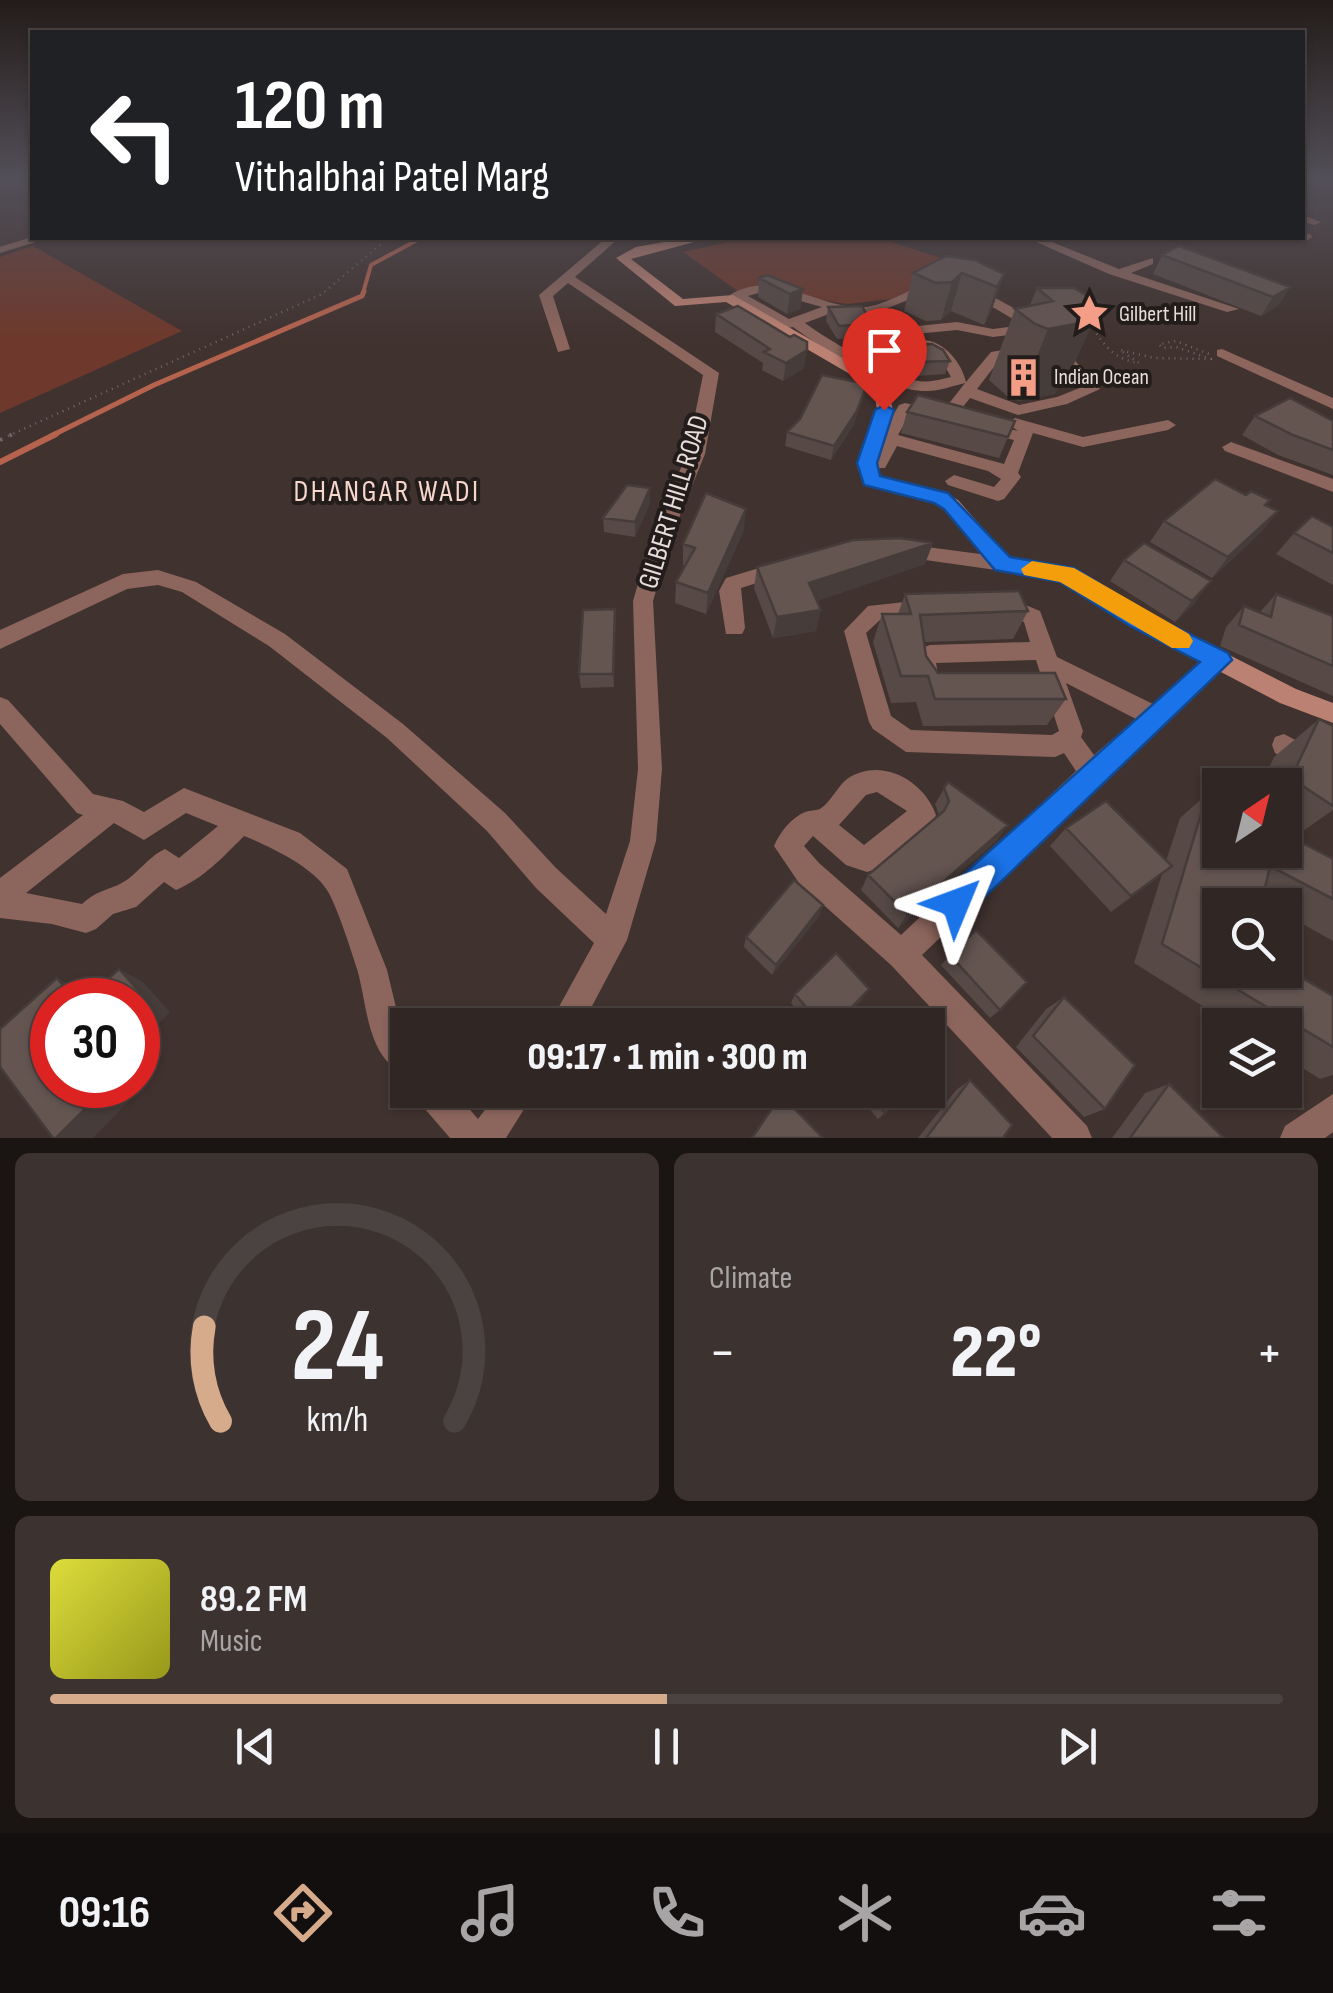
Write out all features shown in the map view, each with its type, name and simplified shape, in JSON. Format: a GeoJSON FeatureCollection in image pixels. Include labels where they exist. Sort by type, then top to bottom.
{"type":"FeatureCollection","features":[{"type":"Feature","properties":{"kind":"street"},"geometry":{"type":"LineString","coordinates":[[563,349],[546,295],[610,240]]}},
{"type":"Feature","properties":{"kind":"street"},"geometry":{"type":"LineString","coordinates":[[622,258],[640,250],[693,240]]}},
{"type":"Feature","properties":{"kind":"street"},"geometry":{"type":"LineString","coordinates":[[1038,240],[1119,273],[1232,309]]}},
{"type":"Feature","properties":{"kind":"street"},"geometry":{"type":"LineString","coordinates":[[598,250],[622,258],[680,303],[728,298],[810,315],[858,318],[929,345],[948,358],[960,380],[924,387],[898,381],[815,338],[810,315]]}},
{"type":"Feature","properties":{"kind":"street"},"geometry":{"type":"LineString","coordinates":[[1119,273],[1148,261]]}},
{"type":"Feature","properties":{"kind":"street","name":"GILBERT HILL ROAD"},"geometry":{"type":"LineString","coordinates":[[570,278],[711,373],[696,454],[662,535],[644,602],[650,769],[643,841],[612,940],[574,1008]]}},
{"type":"Feature","properties":{"kind":"street"},"geometry":{"type":"LineString","coordinates":[[810,315],[868,311],[943,284]]}},
{"type":"Feature","properties":{"kind":"street"},"geometry":{"type":"LineString","coordinates":[[868,311],[904,328],[961,327],[993,333],[1026,330],[1032,324],[962,286]]}},
{"type":"Feature","properties":{"kind":"street"},"geometry":{"type":"LineString","coordinates":[[810,315],[881,386],[884,410],[879,464]]}},
{"type":"Feature","properties":{"kind":"street"},"geometry":{"type":"LineString","coordinates":[[952,410],[967,391],[998,353],[1042,346],[1056,348],[1092,389],[1051,404],[1018,410],[967,391]]}},
{"type":"Feature","properties":{"kind":"street"},"geometry":{"type":"LineString","coordinates":[[1222,353],[1333,404]]}},
{"type":"Feature","properties":{"kind":"street"},"geometry":{"type":"LineString","coordinates":[[882,394],[1031,426],[1072,440],[1094,442],[1168,425]]}},
{"type":"Feature","properties":{"kind":"street"},"geometry":{"type":"LineString","coordinates":[[909,407],[1031,426],[1010,471],[892,440],[888,435],[902,410],[909,407]]}},
{"type":"Feature","properties":{"kind":"street"},"geometry":{"type":"LineString","coordinates":[[882,440],[1012,476],[998,495],[954,481]]}},
{"type":"Feature","properties":{"kind":"street"},"geometry":{"type":"LineString","coordinates":[[882,440],[866,467],[871,480],[951,504],[1003,564]]}},
{"type":"Feature","properties":{"kind":"street"},"geometry":{"type":"LineString","coordinates":[[1231,447],[1333,486]]}},
{"type":"Feature","properties":{"kind":"street"},"geometry":{"type":"LineString","coordinates":[[878,550],[1066,574],[1139,619],[1288,696],[1333,713]]}},
{"type":"Feature","properties":{"kind":"street"},"geometry":{"type":"LineString","coordinates":[[734,628],[729,591],[733,583],[801,562]]}},
{"type":"Feature","properties":{"kind":"street"},"geometry":{"type":"LineString","coordinates":[[0,640],[123,582],[158,577],[188,586],[277,640],[395,731],[496,822],[546,878],[612,940]]}},
{"type":"Feature","properties":{"kind":"street"},"geometry":{"type":"LineString","coordinates":[[983,604],[1001,602],[1033,617],[1047,672],[1069,719],[1068,738],[1092,773]]}},
{"type":"Feature","properties":{"kind":"street"},"geometry":{"type":"LineString","coordinates":[[947,606],[875,612],[855,631],[881,722],[906,741],[919,744],[1055,746],[1068,738]]}},
{"type":"Feature","properties":{"kind":"street"},"geometry":{"type":"LineString","coordinates":[[948,690],[929,682],[924,662],[930,654],[1047,672],[1157,718]]}},
{"type":"Feature","properties":{"kind":"street"},"geometry":{"type":"LineString","coordinates":[[901,955],[1092,773],[1219,660]]}},
{"type":"Feature","properties":{"kind":"street"},"geometry":{"type":"LineString","coordinates":[[0,707],[86,804],[111,809],[144,826],[184,800],[291,842],[337,879],[372,970],[390,1037]]}},
{"type":"Feature","properties":{"kind":"street"},"geometry":{"type":"LineString","coordinates":[[1284,745],[1333,773]]}},
{"type":"Feature","properties":{"kind":"street"},"geometry":{"type":"LineString","coordinates":[[0,896],[111,809]]}},
{"type":"Feature","properties":{"kind":"street"},"geometry":{"type":"LineString","coordinates":[[0,904],[52,910],[86,919],[106,902],[126,896],[166,864],[176,876],[200,861],[240,822]]}},
{"type":"Feature","properties":{"kind":"street"},"geometry":{"type":"LineString","coordinates":[[822,826],[810,822],[787,846],[809,872],[901,955],[1075,1138]]}},
{"type":"Feature","properties":{"kind":"street"},"geometry":{"type":"LineString","coordinates":[[446,1108],[472,1138]]}},
{"type":"Feature","properties":{"kind":"street"},"geometry":{"type":"LineString","coordinates":[[485,1138],[507,1108]]}},
{"type":"Feature","properties":{"kind":"street"},"geometry":{"type":"LineString","coordinates":[[1297,1138],[1333,1111]]}},
{"type":"Feature","properties":{"kind":"lane"},"geometry":{"type":"LineString","coordinates":[[0,250],[32,240]]}},
{"type":"Feature","properties":{"kind":"path"},"geometry":{"type":"LineString","coordinates":[[0,440],[313,298],[338,282],[386,240]]}},
{"type":"Feature","properties":{"kind":"path"},"geometry":{"type":"LineString","coordinates":[[1100,312],[1093,328],[1109,354],[1129,362],[1139,363],[1120,350],[1154,358],[1188,356],[1210,360],[1158,344],[1176,341],[1247,364]]}},
{"type":"Feature","properties":{"kind":"shaded area"},"geometry":{"type":"Polygon","coordinates":[[[737,240],[885,240],[963,265],[892,299],[847,304],[750,289],[739,292],[683,252],[737,240]]]}},
{"type":"Feature","properties":{"kind":"shaded area"},"geometry":{"type":"Polygon","coordinates":[[[33,246],[182,331],[0,413],[0,257],[33,246]]]}},
{"type":"Feature","properties":{"kind":"building"},"geometry":{"type":"Polygon","coordinates":[[[1179,246],[1290,287],[1273,297],[1162,255],[1179,246]]]}},
{"type":"Feature","properties":{"kind":"building"},"geometry":{"type":"Polygon","coordinates":[[[946,256],[975,260],[1004,274],[997,287],[962,273],[952,282],[936,283],[913,273],[946,256]]]}},
{"type":"Feature","properties":{"kind":"building"},"geometry":{"type":"Polygon","coordinates":[[[767,275],[803,289],[790,294],[759,278],[767,275]]]}},
{"type":"Feature","properties":{"kind":"building"},"geometry":{"type":"Polygon","coordinates":[[[1037,288],[1074,288],[1101,304],[1069,309],[1086,322],[1048,329],[1015,309],[1053,301],[1037,288]]]}},
{"type":"Feature","properties":{"kind":"building"},"geometry":{"type":"Polygon","coordinates":[[[738,306],[790,337],[794,335],[807,342],[807,350],[786,363],[764,352],[770,349],[716,314],[738,306]]]}},
{"type":"Feature","properties":{"kind":"building"},"geometry":{"type":"Polygon","coordinates":[[[862,306],[870,321],[885,313],[897,317],[898,326],[912,334],[898,344],[881,345],[870,324],[839,326],[828,307],[862,306]]]}},
{"type":"Feature","properties":{"kind":"building"},"geometry":{"type":"Polygon","coordinates":[[[932,344],[943,350],[950,361],[918,362],[913,345],[932,344]]]}},
{"type":"Feature","properties":{"kind":"building"},"geometry":{"type":"Polygon","coordinates":[[[822,375],[867,384],[857,411],[834,446],[787,432],[800,419],[822,375]]]}},
{"type":"Feature","properties":{"kind":"building"},"geometry":{"type":"Polygon","coordinates":[[[918,395],[1015,421],[1008,437],[907,412],[918,395]]]}},
{"type":"Feature","properties":{"kind":"building"},"geometry":{"type":"Polygon","coordinates":[[[1290,398],[1333,421],[1333,450],[1255,416],[1290,398]]]}},
{"type":"Feature","properties":{"kind":"building"},"geometry":{"type":"Polygon","coordinates":[[[1215,479],[1246,495],[1251,491],[1270,500],[1265,505],[1278,511],[1228,557],[1164,521],[1215,479]]]}},
{"type":"Feature","properties":{"kind":"building"},"geometry":{"type":"Polygon","coordinates":[[[627,485],[650,488],[635,522],[603,518],[627,485]]]}},
{"type":"Feature","properties":{"kind":"building"},"geometry":{"type":"Polygon","coordinates":[[[706,493],[746,509],[708,593],[676,582],[695,548],[683,544],[706,493]]]}},
{"type":"Feature","properties":{"kind":"building"},"geometry":{"type":"Polygon","coordinates":[[[1312,516],[1333,527],[1333,553],[1294,533],[1312,516]]]}},
{"type":"Feature","properties":{"kind":"building"},"geometry":{"type":"Polygon","coordinates":[[[900,538],[933,543],[809,583],[821,610],[777,617],[757,567],[853,540],[900,538]]]}},
{"type":"Feature","properties":{"kind":"building"},"geometry":{"type":"Polygon","coordinates":[[[1144,543],[1211,581],[1192,601],[1124,560],[1144,543]]]}},
{"type":"Feature","properties":{"kind":"building"},"geometry":{"type":"Polygon","coordinates":[[[1019,591],[1028,611],[920,615],[926,656],[938,673],[1055,673],[1066,699],[935,699],[928,676],[901,676],[882,614],[911,614],[905,594],[1019,591]]]}},
{"type":"Feature","properties":{"kind":"building"},"geometry":{"type":"Polygon","coordinates":[[[1276,594],[1333,616],[1333,666],[1239,625],[1244,606],[1271,617],[1276,594]]]}},
{"type":"Feature","properties":{"kind":"building"},"geometry":{"type":"Polygon","coordinates":[[[615,609],[613,674],[579,674],[583,610],[615,609]]]}},
{"type":"Feature","properties":{"kind":"building"},"geometry":{"type":"Polygon","coordinates":[[[1319,719],[1333,726],[1333,806],[1302,785],[1302,768],[1296,768],[1319,719]]]}},
{"type":"Feature","properties":{"kind":"building"},"geometry":{"type":"Polygon","coordinates":[[[948,782],[1008,825],[907,914],[868,875],[944,811],[949,801],[944,788],[948,782]]]}},
{"type":"Feature","properties":{"kind":"building"},"geometry":{"type":"Polygon","coordinates":[[[1106,801],[1172,866],[1131,896],[1066,828],[1106,801]]]}},
{"type":"Feature","properties":{"kind":"building"},"geometry":{"type":"Polygon","coordinates":[[[1202,811],[1202,868],[1270,868],[1265,888],[1202,888],[1202,968],[1162,944],[1202,811]]]}},
{"type":"Feature","properties":{"kind":"building"},"geometry":{"type":"Polygon","coordinates":[[[1302,843],[1333,859],[1333,899],[1274,868],[1302,868],[1302,843]]]}},
{"type":"Feature","properties":{"kind":"building"},"geometry":{"type":"Polygon","coordinates":[[[794,880],[823,905],[776,965],[746,937],[794,880]]]}},
{"type":"Feature","properties":{"kind":"building"},"geometry":{"type":"Polygon","coordinates":[[[976,930],[1027,982],[1000,1010],[950,955],[976,930]]]}},
{"type":"Feature","properties":{"kind":"building"},"geometry":{"type":"Polygon","coordinates":[[[836,953],[869,989],[851,1008],[807,1008],[795,994],[836,953]]]}},
{"type":"Feature","properties":{"kind":"building"},"geometry":{"type":"Polygon","coordinates":[[[119,969],[127,978],[109,978],[119,969]]]}},
{"type":"Feature","properties":{"kind":"building"},"geometry":{"type":"Polygon","coordinates":[[[1302,978],[1333,996],[1333,1047],[1302,1028],[1302,1008],[1268,1008],[1235,988],[1302,988],[1302,978]]]}},
{"type":"Feature","properties":{"kind":"building"},"geometry":{"type":"Polygon","coordinates":[[[1064,997],[1135,1065],[1105,1109],[1033,1036],[1064,997]]]}},
{"type":"Feature","properties":{"kind":"building"},"geometry":{"type":"Polygon","coordinates":[[[30,1002],[30,1107],[0,1067],[0,1029],[30,1002]]]}},
{"type":"Feature","properties":{"kind":"building"},"geometry":{"type":"Polygon","coordinates":[[[970,1080],[1012,1125],[1003,1138],[926,1138],[970,1080]]]}},
{"type":"Feature","properties":{"kind":"building"},"geometry":{"type":"Polygon","coordinates":[[[1169,1084],[1224,1138],[1130,1138],[1169,1084]]]}},
{"type":"Feature","properties":{"kind":"building"},"geometry":{"type":"Polygon","coordinates":[[[31,1108],[86,1108],[56,1138],[31,1108]]]}},
{"type":"Feature","properties":{"kind":"building"},"geometry":{"type":"Polygon","coordinates":[[[772,1108],[794,1108],[823,1138],[752,1138],[772,1108]]]}},
{"type":"Feature","properties":{"kind":"waterway"},"geometry":{"type":"LineString","coordinates":[[363,293],[371,265],[417,240]]}},
{"type":"Feature","properties":{"kind":"waterway"},"geometry":{"type":"LineString","coordinates":[[51,436],[154,385],[362,296],[364,291]]}},
{"type":"Feature","properties":{"kind":"waterway"},"geometry":{"type":"LineString","coordinates":[[0,462],[56,434]]}},
{"type":"Feature","properties":{"kind":"slow traffic"},"geometry":{"type":"LineString","coordinates":[[1032,569],[1066,574],[1181,641]]}},
{"type":"Feature","properties":{"kind":"place","name":"Gilbert Hill"},"geometry":{"type":"Point","coordinates":[1089,314]}},
{"type":"Feature","properties":{"kind":"place","name":"Indian Ocean"},"geometry":{"type":"Point","coordinates":[1024,377]}},
{"type":"Feature","properties":{"kind":"district","name":"DHANGAR WADI"},"geometry":{"type":"Point","coordinates":[387,492]}},
{"type":"Feature","properties":{"kind":"route"},"geometry":{"type":"LineString","coordinates":[[884,410],[866,467],[871,480],[941,498],[951,504],[1003,564],[1066,574],[1139,619],[1219,660],[1092,773],[956,903]]}}]}
